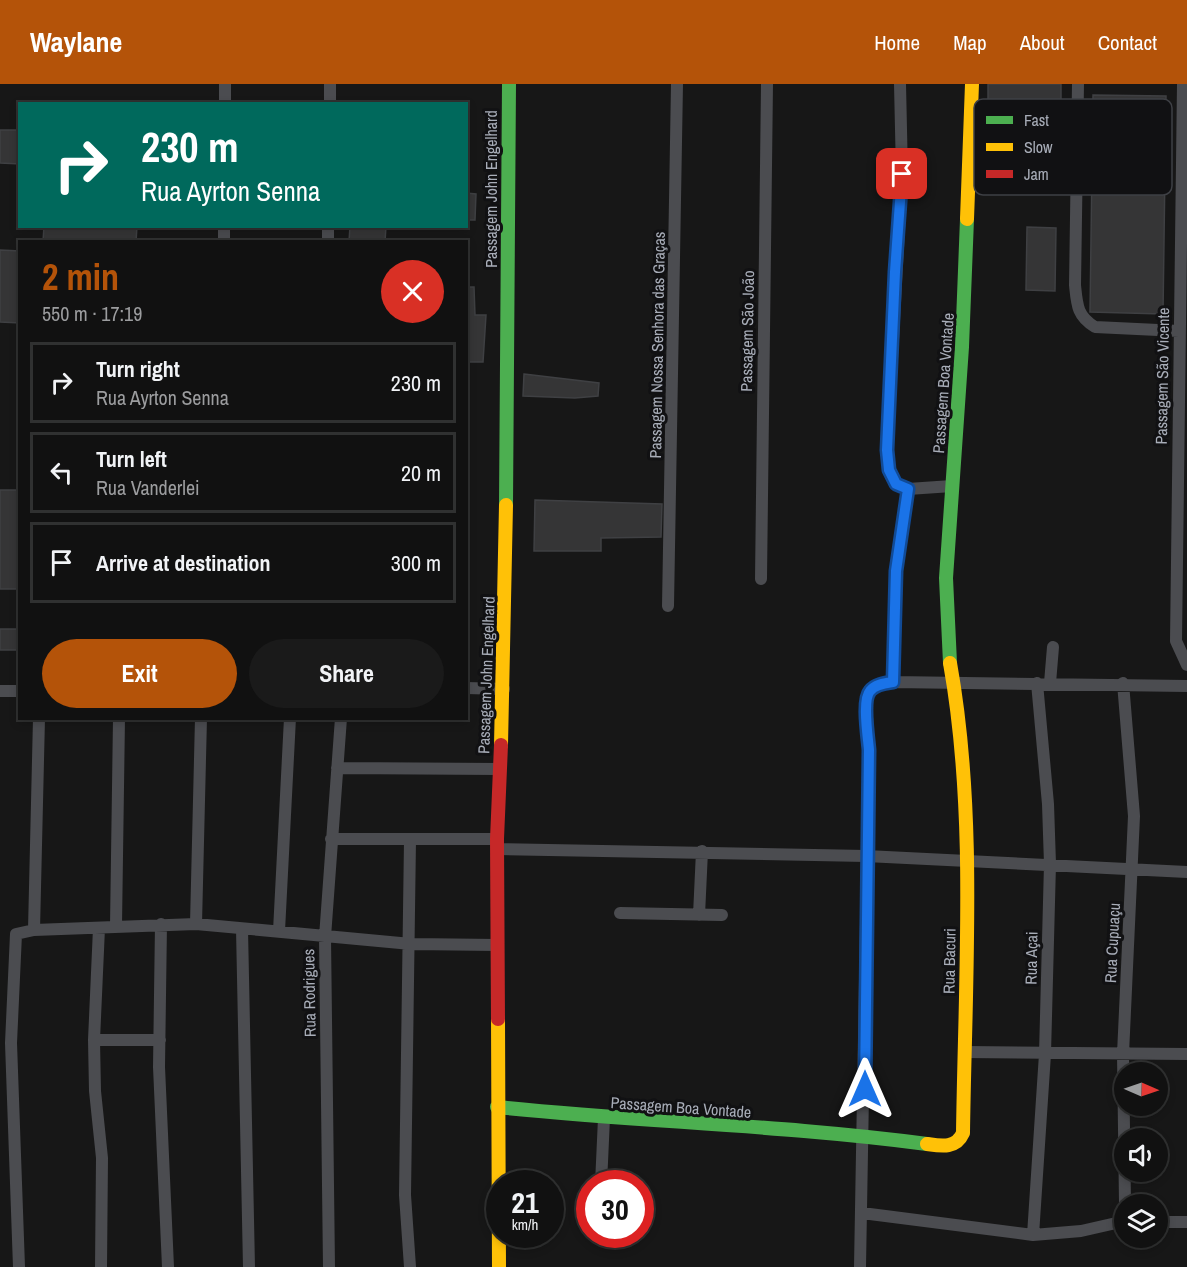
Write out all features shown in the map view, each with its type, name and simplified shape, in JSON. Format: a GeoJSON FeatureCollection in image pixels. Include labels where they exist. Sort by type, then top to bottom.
{"type":"FeatureCollection","features":[{"type":"Feature","properties":{"kind":"street"},"geometry":{"type":"LineString","coordinates":[[225,84],[225,102]]}},
{"type":"Feature","properties":{"kind":"street"},"geometry":{"type":"LineString","coordinates":[[330,84],[330,102]]}},
{"type":"Feature","properties":{"kind":"street","name":"Passagem John Engelhard"},"geometry":{"type":"LineString","coordinates":[[499,1267],[497,945],[499,769],[504,689],[509,84]]}},
{"type":"Feature","properties":{"kind":"street","name":"Passagem Nossa Senhora das Graças"},"geometry":{"type":"LineString","coordinates":[[668,606],[676,84]]}},
{"type":"Feature","properties":{"kind":"street","name":"Passagem São João"},"geometry":{"type":"LineString","coordinates":[[761,579],[767,84]]}},
{"type":"Feature","properties":{"kind":"street"},"geometry":{"type":"LineString","coordinates":[[900,84],[902,174],[887,450],[889,470],[896,484],[908,489],[952,486]]}},
{"type":"Feature","properties":{"kind":"street","name":"Passagem Boa Vontade"},"geometry":{"type":"LineString","coordinates":[[953,685],[948,653],[946,578],[964,324],[972,84]]}},
{"type":"Feature","properties":{"kind":"street"},"geometry":{"type":"LineString","coordinates":[[1078,84],[1078,99]]}},
{"type":"Feature","properties":{"kind":"street","name":"Passagem São Vicente"},"geometry":{"type":"LineString","coordinates":[[1184,84],[1184,224],[1179,331],[1183,369],[1176,640],[1187,665]]}},
{"type":"Feature","properties":{"kind":"street"},"geometry":{"type":"LineString","coordinates":[[1076,195],[1075,285],[1077,312],[1084,321],[1095,327],[1179,331]]}},
{"type":"Feature","properties":{"kind":"street"},"geometry":{"type":"LineString","coordinates":[[893,682],[896,571],[908,489]]}},
{"type":"Feature","properties":{"kind":"street"},"geometry":{"type":"LineString","coordinates":[[1050,683],[1053,647]]}},
{"type":"Feature","properties":{"kind":"street"},"geometry":{"type":"LineString","coordinates":[[860,1267],[869,750],[866,701],[870,690],[893,682],[953,685],[1037,682],[1187,686]]}},
{"type":"Feature","properties":{"kind":"street","name":"Rua Açai"},"geometry":{"type":"LineString","coordinates":[[1033,1235],[1046,1054],[1050,864],[1048,804],[1037,682]]}},
{"type":"Feature","properties":{"kind":"street","name":"Rua Cupuaçu"},"geometry":{"type":"LineString","coordinates":[[1123,683],[1134,816],[1123,1054],[1125,1194]]}},
{"type":"Feature","properties":{"kind":"street","name":"Rua Bacuri"},"geometry":{"type":"LineString","coordinates":[[864,1136],[947,1147],[960,1140],[963,1132],[966,861],[959,714],[953,685]]}},
{"type":"Feature","properties":{"kind":"street"},"geometry":{"type":"LineString","coordinates":[[468,688],[504,689]]}},
{"type":"Feature","properties":{"kind":"street"},"geometry":{"type":"LineString","coordinates":[[0,691],[18,691]]}},
{"type":"Feature","properties":{"kind":"street"},"geometry":{"type":"LineString","coordinates":[[34,930],[39,720]]}},
{"type":"Feature","properties":{"kind":"street"},"geometry":{"type":"LineString","coordinates":[[116,926],[119,720]]}},
{"type":"Feature","properties":{"kind":"street"},"geometry":{"type":"LineString","coordinates":[[196,924],[201,720]]}},
{"type":"Feature","properties":{"kind":"street"},"geometry":{"type":"LineString","coordinates":[[279,931],[290,720]]}},
{"type":"Feature","properties":{"kind":"street","name":"Rua Rodrigues"},"geometry":{"type":"LineString","coordinates":[[329,1267],[325,937],[341,720]]}},
{"type":"Feature","properties":{"kind":"street"},"geometry":{"type":"LineString","coordinates":[[337,768],[499,769]]}},
{"type":"Feature","properties":{"kind":"street"},"geometry":{"type":"LineString","coordinates":[[331,839],[866,856],[1187,872]]}},
{"type":"Feature","properties":{"kind":"street"},"geometry":{"type":"LineString","coordinates":[[410,840],[411,944],[405,1195],[410,1267]]}},
{"type":"Feature","properties":{"kind":"street"},"geometry":{"type":"LineString","coordinates":[[699,915],[702,851]]}},
{"type":"Feature","properties":{"kind":"street"},"geometry":{"type":"LineString","coordinates":[[620,913],[722,915]]}},
{"type":"Feature","properties":{"kind":"street"},"geometry":{"type":"LineString","coordinates":[[161,924],[160,1040],[168,1267]]}},
{"type":"Feature","properties":{"kind":"street"},"geometry":{"type":"LineString","coordinates":[[19,1267],[11,1043],[14,940],[20,932],[196,924],[411,944],[497,945]]}},
{"type":"Feature","properties":{"kind":"street"},"geometry":{"type":"LineString","coordinates":[[99,928],[94,1040],[95,1091],[102,1158],[101,1267]]}},
{"type":"Feature","properties":{"kind":"street"},"geometry":{"type":"LineString","coordinates":[[242,929],[249,1267]]}},
{"type":"Feature","properties":{"kind":"street"},"geometry":{"type":"LineString","coordinates":[[94,1040],[160,1040]]}},
{"type":"Feature","properties":{"kind":"street"},"geometry":{"type":"LineString","coordinates":[[964,1052],[1187,1054]]}},
{"type":"Feature","properties":{"kind":"street","name":"Passagem Boa Vontade"},"geometry":{"type":"LineString","coordinates":[[497,1107],[604,1118],[864,1136]]}},
{"type":"Feature","properties":{"kind":"street"},"geometry":{"type":"LineString","coordinates":[[602,1170],[604,1118]]}},
{"type":"Feature","properties":{"kind":"street"},"geometry":{"type":"LineString","coordinates":[[861,1213],[1033,1235],[1081,1231],[1114,1224]]}},
{"type":"Feature","properties":{"kind":"street"},"geometry":{"type":"LineString","coordinates":[[1168,1222],[1187,1222]]}},
{"type":"Feature","properties":{"kind":"building"},"geometry":{"type":"Polygon","coordinates":[[[988,84],[1061,84],[1061,99],[988,99],[988,84]]]}},
{"type":"Feature","properties":{"kind":"building"},"geometry":{"type":"Polygon","coordinates":[[[1093,95],[1166,96],[1166,99],[1093,99],[1093,95]]]}},
{"type":"Feature","properties":{"kind":"building"},"geometry":{"type":"Polygon","coordinates":[[[0,130],[17,130],[18,164],[0,163],[0,130]]]}},
{"type":"Feature","properties":{"kind":"building"},"geometry":{"type":"Polygon","coordinates":[[[468,193],[476,194],[475,220],[468,220],[468,193]]]}},
{"type":"Feature","properties":{"kind":"building"},"geometry":{"type":"Polygon","coordinates":[[[1092,195],[1165,195],[1163,314],[1090,312],[1092,195]]]}},
{"type":"Feature","properties":{"kind":"building"},"geometry":{"type":"Polygon","coordinates":[[[1027,227],[1056,228],[1055,291],[1026,290],[1027,227]]]}},
{"type":"Feature","properties":{"kind":"building"},"geometry":{"type":"Polygon","coordinates":[[[44,228],[137,228],[136,240],[43,240],[44,228]]]}},
{"type":"Feature","properties":{"kind":"building"},"geometry":{"type":"Polygon","coordinates":[[[350,228],[386,228],[385,240],[349,240],[350,228]]]}},
{"type":"Feature","properties":{"kind":"building"},"geometry":{"type":"Polygon","coordinates":[[[0,250],[18,251],[18,323],[0,322],[0,250]]]}},
{"type":"Feature","properties":{"kind":"building"},"geometry":{"type":"Polygon","coordinates":[[[468,287],[474,287],[475,315],[486,315],[483,362],[468,362],[468,287]]]}},
{"type":"Feature","properties":{"kind":"building"},"geometry":{"type":"Polygon","coordinates":[[[524,374],[599,383],[598,396],[575,398],[523,396],[524,374]]]}},
{"type":"Feature","properties":{"kind":"building"},"geometry":{"type":"Polygon","coordinates":[[[0,490],[18,490],[18,589],[0,589],[0,490]]]}},
{"type":"Feature","properties":{"kind":"building"},"geometry":{"type":"Polygon","coordinates":[[[535,500],[662,504],[661,537],[601,538],[601,551],[534,551],[535,500]]]}},
{"type":"Feature","properties":{"kind":"building"},"geometry":{"type":"Polygon","coordinates":[[[0,629],[18,629],[18,650],[0,650],[0,629]]]}},
{"type":"Feature","properties":{"kind":"traffic: fast"},"geometry":{"type":"LineString","coordinates":[[506,505],[509,84]]}},
{"type":"Feature","properties":{"kind":"traffic: fast"},"geometry":{"type":"LineString","coordinates":[[950,663],[946,578],[962,347],[967,219]]}},
{"type":"Feature","properties":{"kind":"traffic: fast"},"geometry":{"type":"LineString","coordinates":[[497,1107],[820,1132],[927,1144]]}},
{"type":"Feature","properties":{"kind":"traffic: slow"},"geometry":{"type":"LineString","coordinates":[[967,219],[972,84]]}},
{"type":"Feature","properties":{"kind":"traffic: slow"},"geometry":{"type":"LineString","coordinates":[[501,745],[506,505]]}},
{"type":"Feature","properties":{"kind":"traffic: slow"},"geometry":{"type":"LineString","coordinates":[[927,1144],[943,1146],[952,1144],[963,1133],[967,837],[964,778],[950,663]]}},
{"type":"Feature","properties":{"kind":"traffic: slow"},"geometry":{"type":"LineString","coordinates":[[498,1019],[499,1267]]}},
{"type":"Feature","properties":{"kind":"traffic: jam"},"geometry":{"type":"LineString","coordinates":[[498,1019],[497,839],[501,745]]}},
{"type":"Feature","properties":{"kind":"route"},"geometry":{"type":"LineString","coordinates":[[865,1089],[869,750],[866,701],[870,690],[893,682],[896,571],[908,489],[896,484],[889,470],[887,450],[902,174]]}}]}
